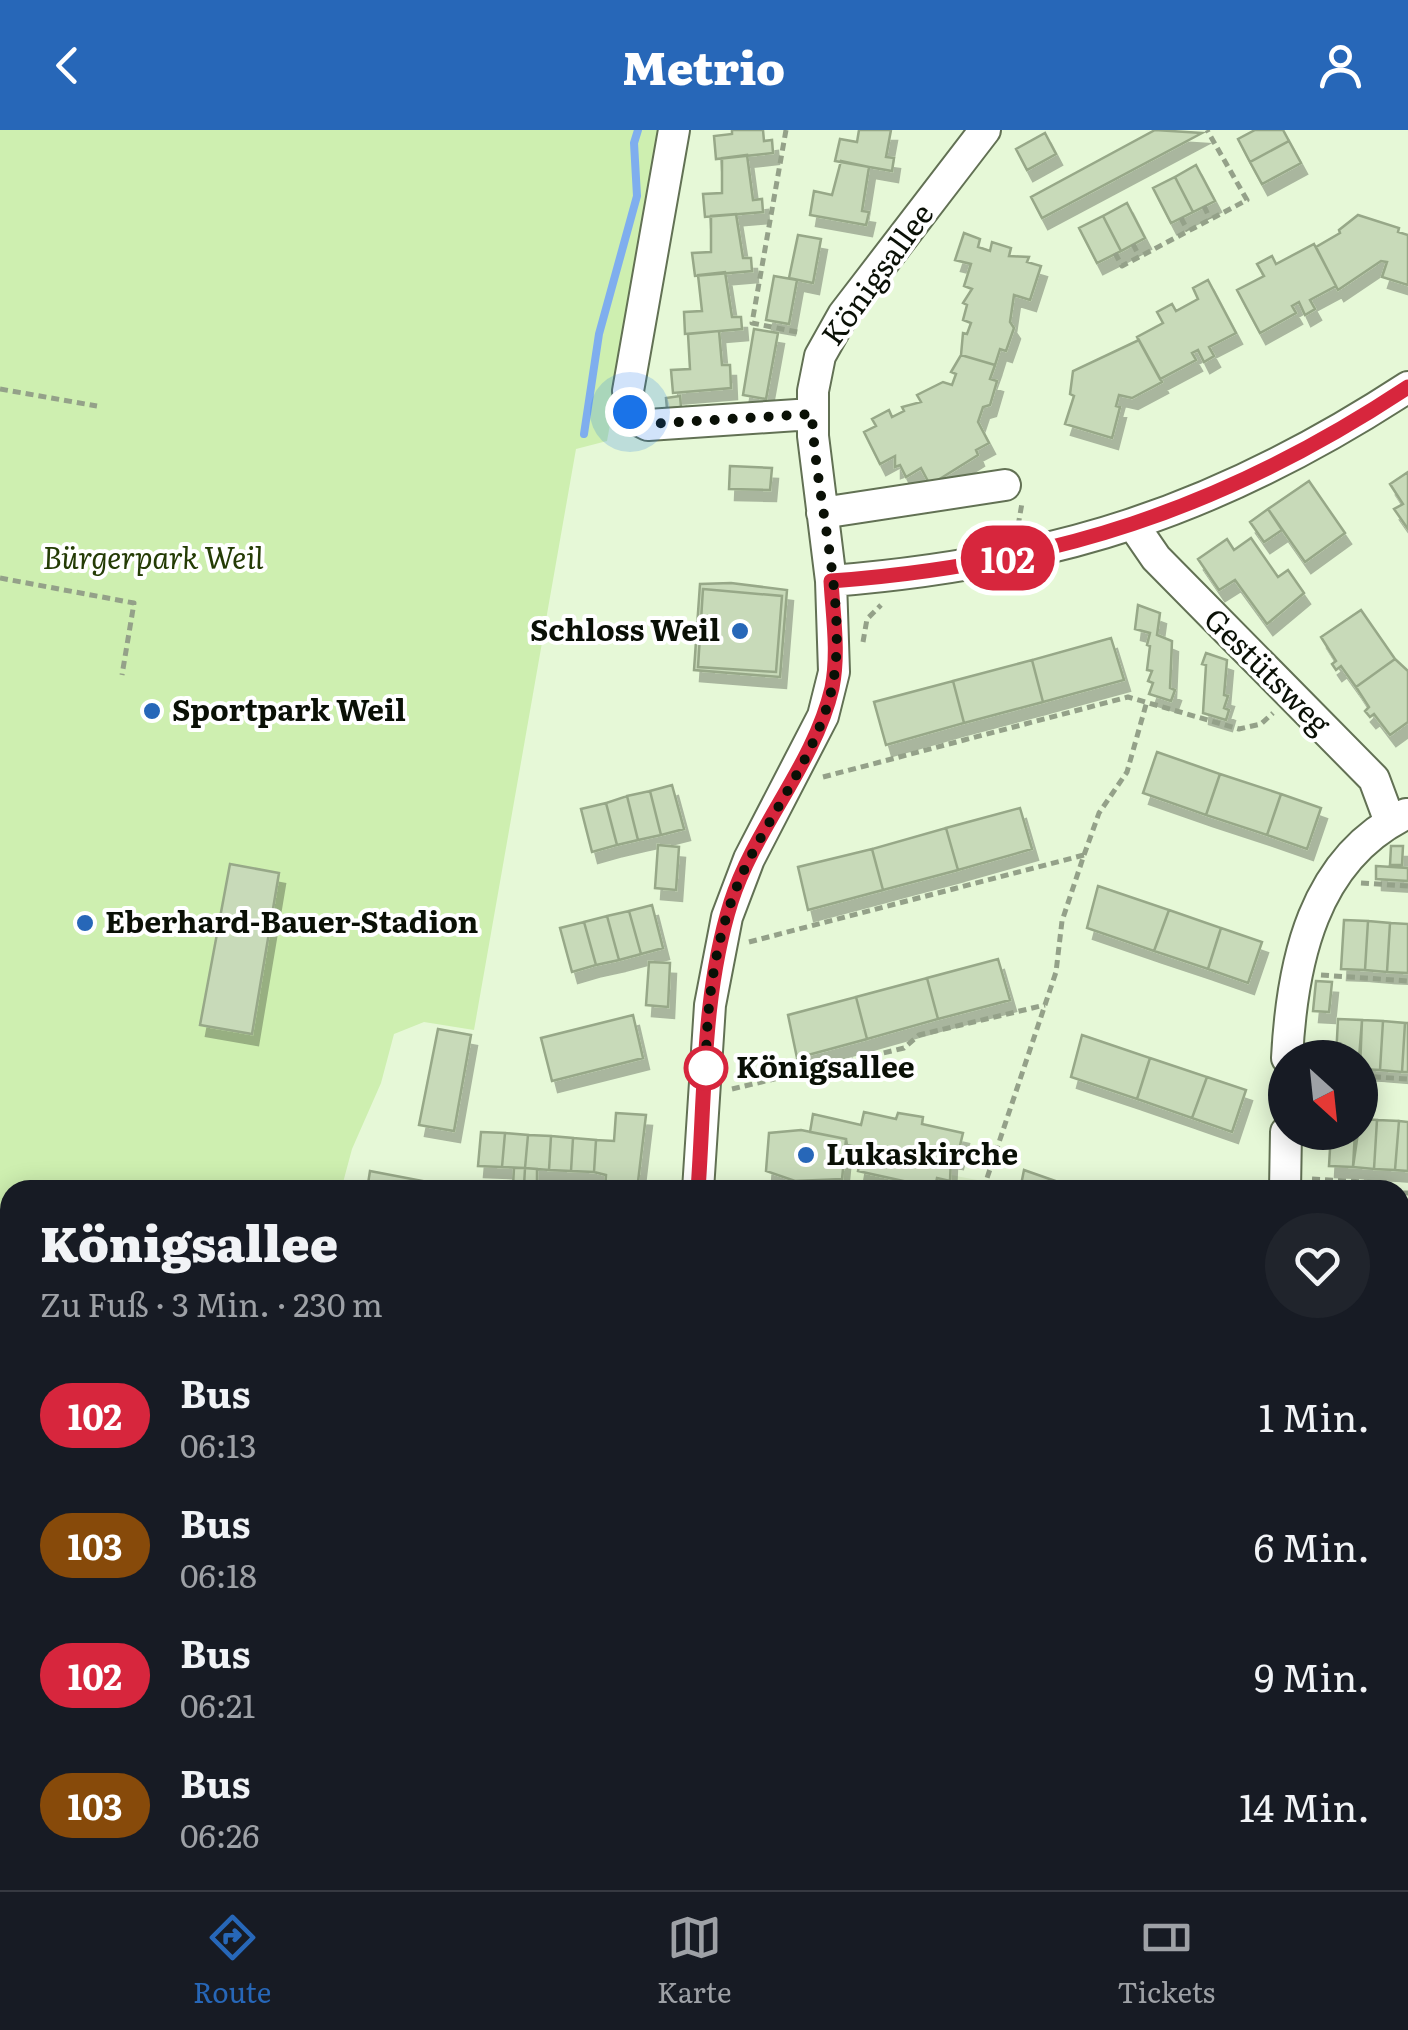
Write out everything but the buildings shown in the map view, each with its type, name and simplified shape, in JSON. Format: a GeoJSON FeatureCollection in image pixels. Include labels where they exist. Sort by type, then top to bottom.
{"type":"FeatureCollection","features":[{"type":"Feature","properties":{"kind":"street"},"geometry":{"type":"LineString","coordinates":[[674,130],[628,391],[632,417],[648,424],[812,414]]}},
{"type":"Feature","properties":{"kind":"street","name":"Königsallee"},"geometry":{"type":"LineString","coordinates":[[700,1180],[738,946],[740,878],[811,743],[828,702],[835,658],[831,581],[812,414],[816,374],[827,340],[986,130]]}},
{"type":"Feature","properties":{"kind":"street"},"geometry":{"type":"LineString","coordinates":[[831,581],[1012,557],[1134,526],[1245,482],[1408,387]]}},
{"type":"Feature","properties":{"kind":"street"},"geometry":{"type":"LineString","coordinates":[[822,512],[1005,485]]}},
{"type":"Feature","properties":{"kind":"street","name":"Gestütsweg"},"geometry":{"type":"LineString","coordinates":[[1134,526],[1156,558],[1374,779],[1399,817]]}},
{"type":"Feature","properties":{"kind":"street"},"geometry":{"type":"LineString","coordinates":[[1290,1040],[1297,973],[1314,912],[1330,880],[1357,844],[1399,817]]}},
{"type":"Feature","properties":{"kind":"street"},"geometry":{"type":"LineString","coordinates":[[1285,1180],[1286,1150]]}},
{"type":"Feature","properties":{"kind":"path"},"geometry":{"type":"LineString","coordinates":[[786,130],[752,323],[827,340]]}},
{"type":"Feature","properties":{"kind":"path"},"geometry":{"type":"LineString","coordinates":[[1115,253],[1122,266],[1247,200],[1207,130]]}},
{"type":"Feature","properties":{"kind":"path"},"geometry":{"type":"LineString","coordinates":[[1204,206],[1210,219]]}},
{"type":"Feature","properties":{"kind":"path"},"geometry":{"type":"LineString","coordinates":[[1180,218],[1188,230]]}},
{"type":"Feature","properties":{"kind":"path"},"geometry":{"type":"LineString","coordinates":[[1133,244],[1139,256]]}},
{"type":"Feature","properties":{"kind":"path"},"geometry":{"type":"LineString","coordinates":[[0,389],[97,406]]}},
{"type":"Feature","properties":{"kind":"path"},"geometry":{"type":"LineString","coordinates":[[1005,485],[1019,491],[1022,505],[1012,557]]}},
{"type":"Feature","properties":{"kind":"path"},"geometry":{"type":"LineString","coordinates":[[0,578],[134,602],[122,675]]}},
{"type":"Feature","properties":{"kind":"path"},"geometry":{"type":"LineString","coordinates":[[863,646],[871,614],[894,601]]}},
{"type":"Feature","properties":{"kind":"path"},"geometry":{"type":"LineString","coordinates":[[823,777],[1128,697],[1239,730],[1261,724],[1289,696]]}},
{"type":"Feature","properties":{"kind":"path"},"geometry":{"type":"LineString","coordinates":[[986,1180],[1056,972],[1062,921],[1100,813],[1127,772],[1146,701]]}},
{"type":"Feature","properties":{"kind":"path"},"geometry":{"type":"LineString","coordinates":[[817,789],[830,762]]}},
{"type":"Feature","properties":{"kind":"path"},"geometry":{"type":"LineString","coordinates":[[738,946],[1084,855]]}},
{"type":"Feature","properties":{"kind":"path"},"geometry":{"type":"LineString","coordinates":[[1330,880],[1408,886]]}},
{"type":"Feature","properties":{"kind":"path"},"geometry":{"type":"LineString","coordinates":[[738,946],[750,928]]}},
{"type":"Feature","properties":{"kind":"path"},"geometry":{"type":"LineString","coordinates":[[1297,973],[1408,981]]}},
{"type":"Feature","properties":{"kind":"path"},"geometry":{"type":"LineString","coordinates":[[717,1088],[887,1053],[908,1046],[919,1035],[1045,1006]]}},
{"type":"Feature","properties":{"kind":"path"},"geometry":{"type":"LineString","coordinates":[[717,1088],[731,1070]]}},
{"type":"Feature","properties":{"kind":"path"},"geometry":{"type":"LineString","coordinates":[[1378,1078],[1408,1080]]}},
{"type":"Feature","properties":{"kind":"path"},"geometry":{"type":"LineString","coordinates":[[717,1088],[728,1107]]}},
{"type":"Feature","properties":{"kind":"shaded area"},"geometry":{"type":"Polygon","coordinates":[[[864,1112],[896,1119],[898,1113],[923,1117],[922,1124],[963,1133],[957,1158],[951,1158],[951,1175],[977,1180],[840,1180],[846,1139],[813,1114],[860,1125],[864,1112]]]}},
{"type":"Feature","properties":{"kind":"green space","name":"Bürgerpark Weil"},"geometry":{"type":"Polygon","coordinates":[[[0,130],[664,130],[607,441],[576,449],[474,1030],[424,1022],[394,1034],[381,1083],[352,1149],[344,1180],[0,1180],[0,130]]]}},
{"type":"Feature","properties":{"kind":"waterway"},"geometry":{"type":"LineString","coordinates":[[584,434],[599,334],[637,196],[634,143],[638,130]]}},
{"type":"Feature","properties":{"kind":"bus line","name":"102"},"geometry":{"type":"LineString","coordinates":[[699,1180],[707,1033],[719,950],[740,878],[811,743],[828,702],[835,658],[831,581],[878,578],[1012,557],[1152,521],[1245,482],[1408,387]]}},
{"type":"Feature","properties":{"kind":"place","name":"Schloss Weil"},"geometry":{"type":"Point","coordinates":[740,631]}},
{"type":"Feature","properties":{"kind":"place","name":"Sportpark Weil"},"geometry":{"type":"Point","coordinates":[152,711]}},
{"type":"Feature","properties":{"kind":"place","name":"Eberhard-Bauer-Stadion"},"geometry":{"type":"Point","coordinates":[85,923]}},
{"type":"Feature","properties":{"kind":"place","name":"Königsallee"},"geometry":{"type":"Point","coordinates":[706,1068]}},
{"type":"Feature","properties":{"kind":"place","name":"Lukaskirche"},"geometry":{"type":"Point","coordinates":[806,1155]}},
{"type":"Feature","properties":{"kind":"route"},"geometry":{"type":"LineString","coordinates":[[630,412],[642,424],[812,414],[831,581],[835,658],[832,685],[811,743],[733,897],[714,978],[706,1068]]}}]}
